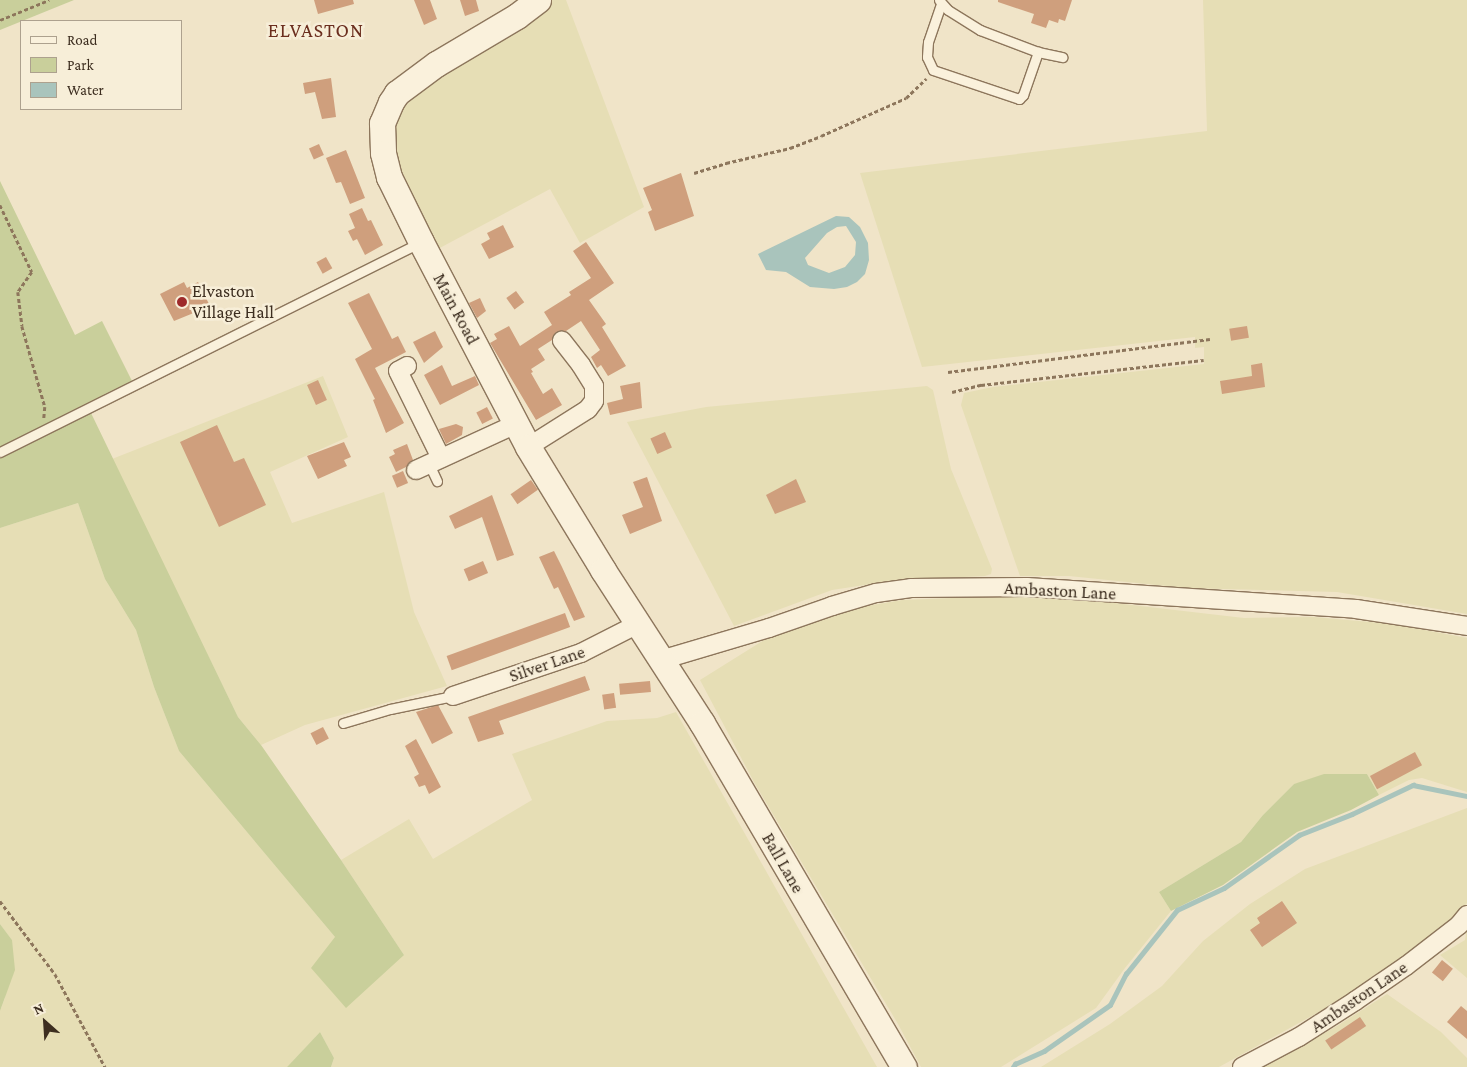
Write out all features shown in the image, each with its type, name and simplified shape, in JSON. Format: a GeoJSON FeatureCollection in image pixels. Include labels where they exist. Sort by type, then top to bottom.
{"type":"FeatureCollection","features":[{"type":"Feature","properties":{"kind":"main road","name":"Main Road"},"geometry":{"type":"LineString","coordinates":[[538,0],[517,16],[408,83],[391,102],[382,123],[383,153],[389,177],[421,242],[528,447],[661,660]]}},
{"type":"Feature","properties":{"kind":"main road","name":"Ball Lane"},"geometry":{"type":"LineString","coordinates":[[661,660],[702,723],[904,1067]]}},
{"type":"Feature","properties":{"kind":"street"},"geometry":{"type":"LineString","coordinates":[[528,447],[588,409],[594,401],[594,386],[562,341]]}},
{"type":"Feature","properties":{"kind":"street"},"geometry":{"type":"LineString","coordinates":[[407,366],[398,371],[429,464],[516,424]]}},
{"type":"Feature","properties":{"kind":"street","name":"Ambaston Lane"},"geometry":{"type":"LineString","coordinates":[[661,660],[761,631],[876,593],[911,588],[1027,587],[1356,609],[1467,626]]}},
{"type":"Feature","properties":{"kind":"street","name":"Silver Lane"},"geometry":{"type":"LineString","coordinates":[[453,696],[581,652],[638,624]]}},
{"type":"Feature","properties":{"kind":"street","name":"Ambaston Lane"},"geometry":{"type":"LineString","coordinates":[[1242,1067],[1299,1037],[1355,1001],[1406,966],[1459,925],[1467,915]]}},
{"type":"Feature","properties":{"kind":"lane"},"geometry":{"type":"LineString","coordinates":[[1038,52],[1022,95],[1018,99],[933,70],[927,57],[928,42],[940,2],[980,30],[1038,52],[1062,57]]}},
{"type":"Feature","properties":{"kind":"lane"},"geometry":{"type":"LineString","coordinates":[[0,452],[421,242]]}},
{"type":"Feature","properties":{"kind":"lane"},"geometry":{"type":"LineString","coordinates":[[429,464],[437,481]]}},
{"type":"Feature","properties":{"kind":"lane"},"geometry":{"type":"LineString","coordinates":[[343,723],[390,708],[453,696]]}},
{"type":"Feature","properties":{"kind":"path"},"geometry":{"type":"LineString","coordinates":[[0,20],[49,0]]}},
{"type":"Feature","properties":{"kind":"path"},"geometry":{"type":"LineString","coordinates":[[694,173],[726,163],[790,148],[869,116],[906,98],[933,70]]}},
{"type":"Feature","properties":{"kind":"path"},"geometry":{"type":"LineString","coordinates":[[0,205],[32,272],[18,292],[22,326],[44,406],[44,430]]}},
{"type":"Feature","properties":{"kind":"path"},"geometry":{"type":"LineString","coordinates":[[948,372],[1210,339]]}},
{"type":"Feature","properties":{"kind":"path"},"geometry":{"type":"LineString","coordinates":[[952,392],[981,384],[1204,360]]}},
{"type":"Feature","properties":{"kind":"path"},"geometry":{"type":"LineString","coordinates":[[0,901],[55,974],[105,1067]]}},
{"type":"Feature","properties":{"kind":"shaded area"},"geometry":{"type":"Polygon","coordinates":[[[551,0],[566,0],[644,207],[580,243],[550,189],[436,250],[398,168],[394,137],[400,112],[430,80],[551,0]]]}},
{"type":"Feature","properties":{"kind":"shaded area"},"geometry":{"type":"Polygon","coordinates":[[[1203,0],[1467,0],[1467,614],[1337,592],[1186,588],[1069,576],[1020,576],[961,405],[964,393],[993,387],[1204,364],[1204,347],[1195,348],[1195,337],[922,367],[860,173],[1207,131],[1203,0]]]}},
{"type":"Feature","properties":{"kind":"shaded area"},"geometry":{"type":"Polygon","coordinates":[[[323,376],[348,437],[270,472],[292,523],[384,492],[414,612],[447,686],[305,725],[261,745],[238,717],[112,459],[323,376]]]}},
{"type":"Feature","properties":{"kind":"shaded area"},"geometry":{"type":"Polygon","coordinates":[[[927,386],[933,390],[951,469],[992,569],[991,574],[985,576],[897,580],[832,590],[734,626],[627,422],[706,407],[927,386]]]}},
{"type":"Feature","properties":{"kind":"shaded area"},"geometry":{"type":"Polygon","coordinates":[[[78,503],[105,579],[136,630],[154,687],[179,751],[335,937],[404,955],[341,860],[409,819],[433,859],[532,800],[512,754],[607,721],[657,718],[676,712],[877,1067],[331,1067],[334,1058],[320,1032],[287,1067],[0,1067],[0,1011],[5,998],[12,940],[0,924],[0,528],[78,503]]]}},
{"type":"Feature","properties":{"kind":"shaded area"},"geometry":{"type":"Polygon","coordinates":[[[1054,596],[1244,618],[1313,617],[1393,624],[1467,638],[1467,792],[1422,778],[1409,780],[1379,795],[1367,774],[1294,784],[1263,815],[1241,842],[1159,892],[1171,911],[1125,968],[1096,1008],[1001,1067],[921,1067],[898,1024],[755,784],[700,680],[764,640],[855,608],[902,600],[1054,596]]]}},
{"type":"Feature","properties":{"kind":"shaded area"},"geometry":{"type":"Polygon","coordinates":[[[1467,808],[1467,903],[1459,913],[1394,964],[1328,1007],[1219,1067],[1041,1067],[1110,1024],[1162,986],[1203,941],[1250,904],[1305,869],[1467,808]]]}},
{"type":"Feature","properties":{"kind":"shaded area"},"geometry":{"type":"Polygon","coordinates":[[[1467,929],[1467,978],[1440,955],[1465,940],[1467,929]]]}},
{"type":"Feature","properties":{"kind":"shaded area"},"geometry":{"type":"Polygon","coordinates":[[[1387,994],[1441,1032],[1467,1058],[1467,1067],[1263,1067],[1337,1026],[1387,994]]]}},
{"type":"Feature","properties":{"kind":"green space"},"geometry":{"type":"Polygon","coordinates":[[[0,0],[74,0],[25,20],[20,20],[20,22],[0,30],[0,0]]]}},
{"type":"Feature","properties":{"kind":"green space"},"geometry":{"type":"Polygon","coordinates":[[[0,181],[75,335],[102,321],[132,381],[105,394],[109,404],[91,413],[238,717],[261,745],[404,955],[346,1008],[311,968],[335,937],[179,751],[154,687],[136,630],[105,579],[78,503],[0,528],[0,181]]]}},
{"type":"Feature","properties":{"kind":"green space"},"geometry":{"type":"Polygon","coordinates":[[[1324,774],[1367,774],[1379,795],[1351,810],[1297,832],[1223,885],[1171,911],[1159,892],[1241,842],[1263,815],[1294,784],[1324,774]]]}},
{"type":"Feature","properties":{"kind":"green space"},"geometry":{"type":"Polygon","coordinates":[[[0,924],[12,940],[15,970],[0,1011],[0,924]]]}},
{"type":"Feature","properties":{"kind":"green space"},"geometry":{"type":"Polygon","coordinates":[[[320,1032],[334,1058],[331,1067],[287,1067],[320,1032]]]}},
{"type":"Feature","properties":{"kind":"water"},"geometry":{"type":"Polygon","coordinates":[[[836,216],[849,217],[860,227],[868,243],[869,260],[865,274],[857,282],[847,287],[834,289],[810,287],[786,272],[766,270],[758,254],[836,216]],[[846,226],[837,227],[827,233],[805,258],[808,265],[829,273],[845,267],[855,255],[856,242],[846,226]]]}},
{"type":"Feature","properties":{"kind":"building"},"geometry":{"type":"Polygon","coordinates":[[[314,0],[353,0],[354,4],[318,14],[314,0]]]}},
{"type":"Feature","properties":{"kind":"building"},"geometry":{"type":"Polygon","coordinates":[[[414,0],[430,0],[437,19],[424,25],[414,0]]]}},
{"type":"Feature","properties":{"kind":"building"},"geometry":{"type":"Polygon","coordinates":[[[460,0],[476,0],[479,11],[465,16],[460,0]]]}},
{"type":"Feature","properties":{"kind":"building"},"geometry":{"type":"Polygon","coordinates":[[[998,0],[1072,0],[1065,21],[1059,19],[1058,23],[1049,20],[1046,28],[1031,23],[1034,14],[998,2],[998,0]]]}},
{"type":"Feature","properties":{"kind":"building"},"geometry":{"type":"Polygon","coordinates":[[[331,78],[336,117],[322,119],[315,92],[305,94],[303,83],[331,78]]]}},
{"type":"Feature","properties":{"kind":"building"},"geometry":{"type":"Polygon","coordinates":[[[319,144],[324,155],[314,159],[309,148],[319,144]]]}},
{"type":"Feature","properties":{"kind":"building"},"geometry":{"type":"Polygon","coordinates":[[[346,150],[365,198],[350,204],[341,182],[336,183],[326,158],[346,150]]]}},
{"type":"Feature","properties":{"kind":"building"},"geometry":{"type":"Polygon","coordinates":[[[681,173],[694,216],[655,231],[648,212],[652,210],[643,188],[681,173]]]}},
{"type":"Feature","properties":{"kind":"building"},"geometry":{"type":"Polygon","coordinates":[[[362,208],[368,221],[371,220],[383,245],[365,255],[357,239],[353,241],[348,231],[355,228],[349,214],[362,208]]]}},
{"type":"Feature","properties":{"kind":"building"},"geometry":{"type":"Polygon","coordinates":[[[503,225],[514,247],[489,259],[481,244],[490,239],[487,233],[503,225]]]}},
{"type":"Feature","properties":{"kind":"building"},"geometry":{"type":"Polygon","coordinates":[[[586,242],[614,283],[589,300],[606,324],[602,327],[626,366],[608,376],[601,365],[597,368],[591,357],[600,350],[581,321],[566,331],[556,332],[552,340],[538,349],[545,360],[531,369],[533,372],[531,373],[543,394],[552,388],[562,405],[536,420],[490,343],[497,339],[494,334],[509,326],[520,346],[552,325],[544,312],[571,295],[569,292],[591,278],[573,251],[586,242]]]}},
{"type":"Feature","properties":{"kind":"building"},"geometry":{"type":"Polygon","coordinates":[[[326,257],[332,268],[323,274],[316,262],[326,257]]]}},
{"type":"Feature","properties":{"kind":"building","name":"Elvaston Village Hall"},"geometry":{"type":"Polygon","coordinates":[[[184,282],[187,288],[198,282],[211,308],[198,315],[196,312],[174,321],[160,294],[184,282]]]}},
{"type":"Feature","properties":{"kind":"building"},"geometry":{"type":"Polygon","coordinates":[[[516,291],[524,302],[515,309],[506,298],[516,291]]]}},
{"type":"Feature","properties":{"kind":"building"},"geometry":{"type":"Polygon","coordinates":[[[369,293],[392,339],[398,336],[406,352],[375,368],[404,423],[386,433],[373,400],[375,399],[355,359],[372,349],[348,303],[369,293]]]}},
{"type":"Feature","properties":{"kind":"building"},"geometry":{"type":"Polygon","coordinates":[[[480,298],[486,311],[477,318],[469,303],[480,298]]]}},
{"type":"Feature","properties":{"kind":"building"},"geometry":{"type":"Polygon","coordinates":[[[1247,326],[1249,338],[1231,341],[1229,329],[1247,326]]]}},
{"type":"Feature","properties":{"kind":"building"},"geometry":{"type":"Polygon","coordinates":[[[435,331],[443,347],[424,363],[413,342],[435,331]]]}},
{"type":"Feature","properties":{"kind":"building"},"geometry":{"type":"Polygon","coordinates":[[[1262,363],[1265,387],[1222,394],[1220,381],[1252,376],[1251,365],[1262,363]]]}},
{"type":"Feature","properties":{"kind":"building"},"geometry":{"type":"Polygon","coordinates":[[[442,365],[452,386],[475,376],[479,385],[440,405],[424,375],[442,365]]]}},
{"type":"Feature","properties":{"kind":"building"},"geometry":{"type":"Polygon","coordinates":[[[318,380],[327,400],[316,405],[307,385],[318,380]]]}},
{"type":"Feature","properties":{"kind":"building"},"geometry":{"type":"Polygon","coordinates":[[[640,382],[642,408],[610,415],[607,403],[623,399],[620,386],[640,382]]]}},
{"type":"Feature","properties":{"kind":"building"},"geometry":{"type":"Polygon","coordinates":[[[487,407],[493,419],[482,424],[476,412],[487,407]]]}},
{"type":"Feature","properties":{"kind":"building"},"geometry":{"type":"Polygon","coordinates":[[[456,424],[463,427],[462,435],[446,444],[439,429],[456,424]]]}},
{"type":"Feature","properties":{"kind":"building"},"geometry":{"type":"Polygon","coordinates":[[[217,425],[234,462],[244,458],[266,505],[219,527],[180,442],[217,425]]]}},
{"type":"Feature","properties":{"kind":"building"},"geometry":{"type":"Polygon","coordinates":[[[665,432],[672,448],[657,454],[650,439],[665,432]]]}},
{"type":"Feature","properties":{"kind":"building"},"geometry":{"type":"Polygon","coordinates":[[[344,442],[351,457],[344,460],[347,466],[318,479],[307,456],[344,442]]]}},
{"type":"Feature","properties":{"kind":"building"},"geometry":{"type":"Polygon","coordinates":[[[407,444],[413,460],[406,467],[396,472],[389,457],[395,454],[393,450],[407,444]]]}},
{"type":"Feature","properties":{"kind":"building"},"geometry":{"type":"Polygon","coordinates":[[[403,471],[408,483],[397,488],[392,476],[403,471]]]}},
{"type":"Feature","properties":{"kind":"building"},"geometry":{"type":"Polygon","coordinates":[[[647,477],[662,521],[630,534],[622,515],[643,507],[633,482],[647,477]]]}},
{"type":"Feature","properties":{"kind":"building"},"geometry":{"type":"Polygon","coordinates":[[[796,479],[806,502],[775,514],[766,495],[796,479]]]}},
{"type":"Feature","properties":{"kind":"building"},"geometry":{"type":"Polygon","coordinates":[[[531,480],[538,490],[517,504],[511,494],[531,480]]]}},
{"type":"Feature","properties":{"kind":"building"},"geometry":{"type":"Polygon","coordinates":[[[492,495],[514,555],[497,561],[482,517],[455,529],[449,516],[492,495]]]}},
{"type":"Feature","properties":{"kind":"building"},"geometry":{"type":"Polygon","coordinates":[[[554,551],[585,617],[574,621],[558,587],[554,589],[539,557],[554,551]]]}},
{"type":"Feature","properties":{"kind":"building"},"geometry":{"type":"Polygon","coordinates":[[[483,561],[488,573],[469,581],[464,569],[483,561]]]}},
{"type":"Feature","properties":{"kind":"building"},"geometry":{"type":"Polygon","coordinates":[[[565,613],[570,627],[452,670],[447,656],[565,613]]]}},
{"type":"Feature","properties":{"kind":"building"},"geometry":{"type":"Polygon","coordinates":[[[585,676],[590,690],[499,721],[504,734],[478,742],[468,717],[585,676]]]}},
{"type":"Feature","properties":{"kind":"building"},"geometry":{"type":"Polygon","coordinates":[[[650,681],[651,692],[620,695],[619,684],[650,681]]]}},
{"type":"Feature","properties":{"kind":"building"},"geometry":{"type":"Polygon","coordinates":[[[614,693],[616,708],[604,710],[602,695],[614,693]]]}},
{"type":"Feature","properties":{"kind":"building"},"geometry":{"type":"Polygon","coordinates":[[[438,705],[453,733],[432,744],[416,712],[438,705]]]}},
{"type":"Feature","properties":{"kind":"building"},"geometry":{"type":"Polygon","coordinates":[[[323,727],[329,739],[316,745],[311,733],[323,727]]]}},
{"type":"Feature","properties":{"kind":"building"},"geometry":{"type":"Polygon","coordinates":[[[416,739],[441,787],[429,794],[425,785],[419,787],[414,777],[419,774],[405,746],[416,739]]]}},
{"type":"Feature","properties":{"kind":"building"},"geometry":{"type":"Polygon","coordinates":[[[1415,752],[1422,765],[1377,789],[1370,776],[1415,752]]]}},
{"type":"Feature","properties":{"kind":"building"},"geometry":{"type":"Polygon","coordinates":[[[1282,901],[1297,923],[1262,947],[1250,930],[1260,923],[1257,918],[1282,901]]]}},
{"type":"Feature","properties":{"kind":"building"},"geometry":{"type":"Polygon","coordinates":[[[1442,960],[1453,969],[1443,981],[1432,972],[1442,960]]]}},
{"type":"Feature","properties":{"kind":"building"},"geometry":{"type":"Polygon","coordinates":[[[1461,1006],[1467,1011],[1467,1039],[1447,1022],[1461,1006]]]}},
{"type":"Feature","properties":{"kind":"building"},"geometry":{"type":"Polygon","coordinates":[[[1360,1017],[1366,1026],[1331,1050],[1325,1040],[1360,1017]]]}},
{"type":"Feature","properties":{"kind":"waterway"},"geometry":{"type":"LineString","coordinates":[[1013,1067],[1015,1064],[1044,1051],[1110,1005],[1126,974],[1177,910],[1224,888],[1299,835],[1352,814],[1413,785],[1467,796]]}},
{"type":"Feature","properties":{"kind":"place","name":"Elvaston Village Hall"},"geometry":{"type":"Point","coordinates":[182,302]}},
{"type":"Feature","properties":{"kind":"district","name":"ELVASTON"},"geometry":{"type":"Point","coordinates":[316,30]}}]}
